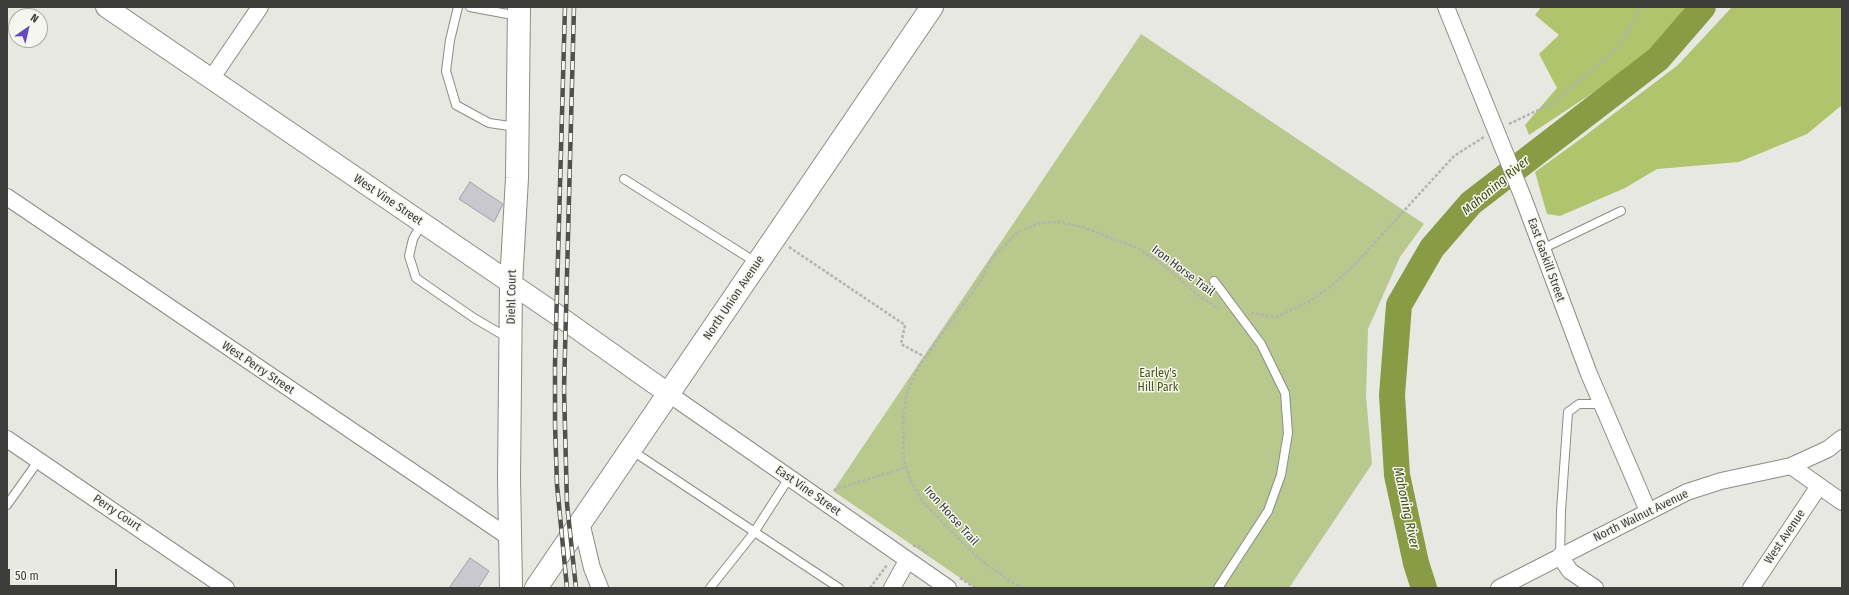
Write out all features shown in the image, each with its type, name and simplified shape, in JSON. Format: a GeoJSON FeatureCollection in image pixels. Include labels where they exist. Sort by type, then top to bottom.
{"type":"FeatureCollection","features":[{"type":"Feature","properties":{"kind":"main road","name":"North Union Avenue"},"geometry":{"type":"LineString","coordinates":[[536,588],[932,7]]}},
{"type":"Feature","properties":{"kind":"main road","name":"Diehl Court"},"geometry":{"type":"LineString","coordinates":[[511,588],[509,478],[511,284],[518,178],[519,11]]}},
{"type":"Feature","properties":{"kind":"street","name":"West Vine Street"},"geometry":{"type":"LineString","coordinates":[[106,7],[669,394]]}},
{"type":"Feature","properties":{"kind":"street"},"geometry":{"type":"LineString","coordinates":[[211,79],[260,7]]}},
{"type":"Feature","properties":{"kind":"street","name":"East Gaskill Street"},"geometry":{"type":"LineString","coordinates":[[1446,7],[1522,195],[1602,404],[1648,511]]}},
{"type":"Feature","properties":{"kind":"street","name":"West Perry Street"},"geometry":{"type":"LineString","coordinates":[[7,197],[510,538]]}},
{"type":"Feature","properties":{"kind":"street","name":"East Vine Street"},"geometry":{"type":"LineString","coordinates":[[669,394],[907,561],[948,588]]}},
{"type":"Feature","properties":{"kind":"street","name":"North Walnut Avenue"},"geometry":{"type":"LineString","coordinates":[[1499,588],[1687,492],[1721,480],[1791,466],[1828,450],[1842,438]]}},
{"type":"Feature","properties":{"kind":"street","name":"Perry Court"},"geometry":{"type":"LineString","coordinates":[[7,439],[226,588]]}},
{"type":"Feature","properties":{"kind":"street"},"geometry":{"type":"LineString","coordinates":[[1791,466],[1842,502]]}},
{"type":"Feature","properties":{"kind":"street","name":"West Avenue"},"geometry":{"type":"LineString","coordinates":[[1751,588],[1818,486]]}},
{"type":"Feature","properties":{"kind":"street"},"geometry":{"type":"LineString","coordinates":[[581,522],[592,568],[600,588]]}},
{"type":"Feature","properties":{"kind":"street"},"geometry":{"type":"LineString","coordinates":[[1560,556],[1570,571],[1595,588]]}},
{"type":"Feature","properties":{"kind":"street"},"geometry":{"type":"LineString","coordinates":[[892,588],[907,561]]}},
{"type":"Feature","properties":{"kind":"lane"},"geometry":{"type":"LineString","coordinates":[[458,7],[450,40],[446,71],[456,105],[489,124],[518,127]]}},
{"type":"Feature","properties":{"kind":"lane"},"geometry":{"type":"LineString","coordinates":[[470,7],[519,11]]}},
{"type":"Feature","properties":{"kind":"lane"},"geometry":{"type":"LineString","coordinates":[[624,179],[758,263]]}},
{"type":"Feature","properties":{"kind":"lane"},"geometry":{"type":"LineString","coordinates":[[1542,249],[1621,211]]}},
{"type":"Feature","properties":{"kind":"lane"},"geometry":{"type":"LineString","coordinates":[[422,223],[412,239],[409,256],[416,278],[474,318],[511,339]]}},
{"type":"Feature","properties":{"kind":"lane"},"geometry":{"type":"LineString","coordinates":[[1214,281],[1261,344],[1285,393],[1288,433],[1281,475],[1268,511],[1218,588]]}},
{"type":"Feature","properties":{"kind":"lane"},"geometry":{"type":"LineString","coordinates":[[1560,556],[1561,511],[1568,412],[1579,404],[1602,404]]}},
{"type":"Feature","properties":{"kind":"lane"},"geometry":{"type":"LineString","coordinates":[[631,450],[839,588]]}},
{"type":"Feature","properties":{"kind":"lane"},"geometry":{"type":"LineString","coordinates":[[7,505],[39,460]]}},
{"type":"Feature","properties":{"kind":"lane"},"geometry":{"type":"LineString","coordinates":[[710,588],[754,532],[789,478]]}},
{"type":"Feature","properties":{"kind":"path","name":"Iron Horse Trail"},"geometry":{"type":"LineString","coordinates":[[1023,588],[1008,580],[977,557],[922,501],[910,480],[904,459],[903,419],[907,392],[925,357],[980,282],[992,258],[1018,232],[1040,223],[1059,222],[1083,227],[1134,247],[1157,260],[1198,295],[1221,309],[1238,314],[1247,312],[1276,317],[1310,301],[1334,284],[1360,260],[1454,156],[1475,141],[1498,134],[1553,103],[1610,55],[1621,43],[1641,7]]}},
{"type":"Feature","properties":{"kind":"path"},"geometry":{"type":"LineString","coordinates":[[775,237],[905,326],[901,344],[925,357]]}},
{"type":"Feature","properties":{"kind":"path"},"geometry":{"type":"LineString","coordinates":[[814,496],[906,467]]}},
{"type":"Feature","properties":{"kind":"green space"},"geometry":{"type":"Polygon","coordinates":[[[1541,7],[1693,7],[1668,37],[1624,72],[1529,135],[1525,125],[1557,88],[1539,54],[1559,35],[1535,15],[1541,7]]]}},
{"type":"Feature","properties":{"kind":"green space"},"geometry":{"type":"Polygon","coordinates":[[[1732,7],[1842,7],[1842,105],[1807,134],[1739,162],[1657,169],[1625,188],[1560,216],[1547,214],[1535,172],[1678,65],[1732,7]]]}},
{"type":"Feature","properties":{"kind":"green space","name":"Earley's Hill Park"},"geometry":{"type":"Polygon","coordinates":[[[1141,34],[1424,224],[1400,257],[1368,329],[1366,396],[1372,464],[1289,588],[975,588],[833,491],[1141,34]]]}},
{"type":"Feature","properties":{"kind":"building"},"geometry":{"type":"Polygon","coordinates":[[[470,182],[503,204],[494,222],[459,199],[470,182]]]}},
{"type":"Feature","properties":{"kind":"building"},"geometry":{"type":"Polygon","coordinates":[[[470,558],[489,571],[478,588],[449,588],[470,558]]]}},
{"type":"Feature","properties":{"kind":"waterway","name":"Mahoning River"},"geometry":{"type":"LineString","coordinates":[[1424,588],[1416,563],[1397,475],[1392,395],[1399,305],[1432,248],[1471,203],[1658,59],[1703,7]]}},
{"type":"Feature","properties":{"kind":"railway"},"geometry":{"type":"LineString","coordinates":[[565,7],[555,364],[555,424],[557,485],[567,588]]}},
{"type":"Feature","properties":{"kind":"railway"},"geometry":{"type":"LineString","coordinates":[[574,7],[564,389],[567,504],[576,588]]}}]}
